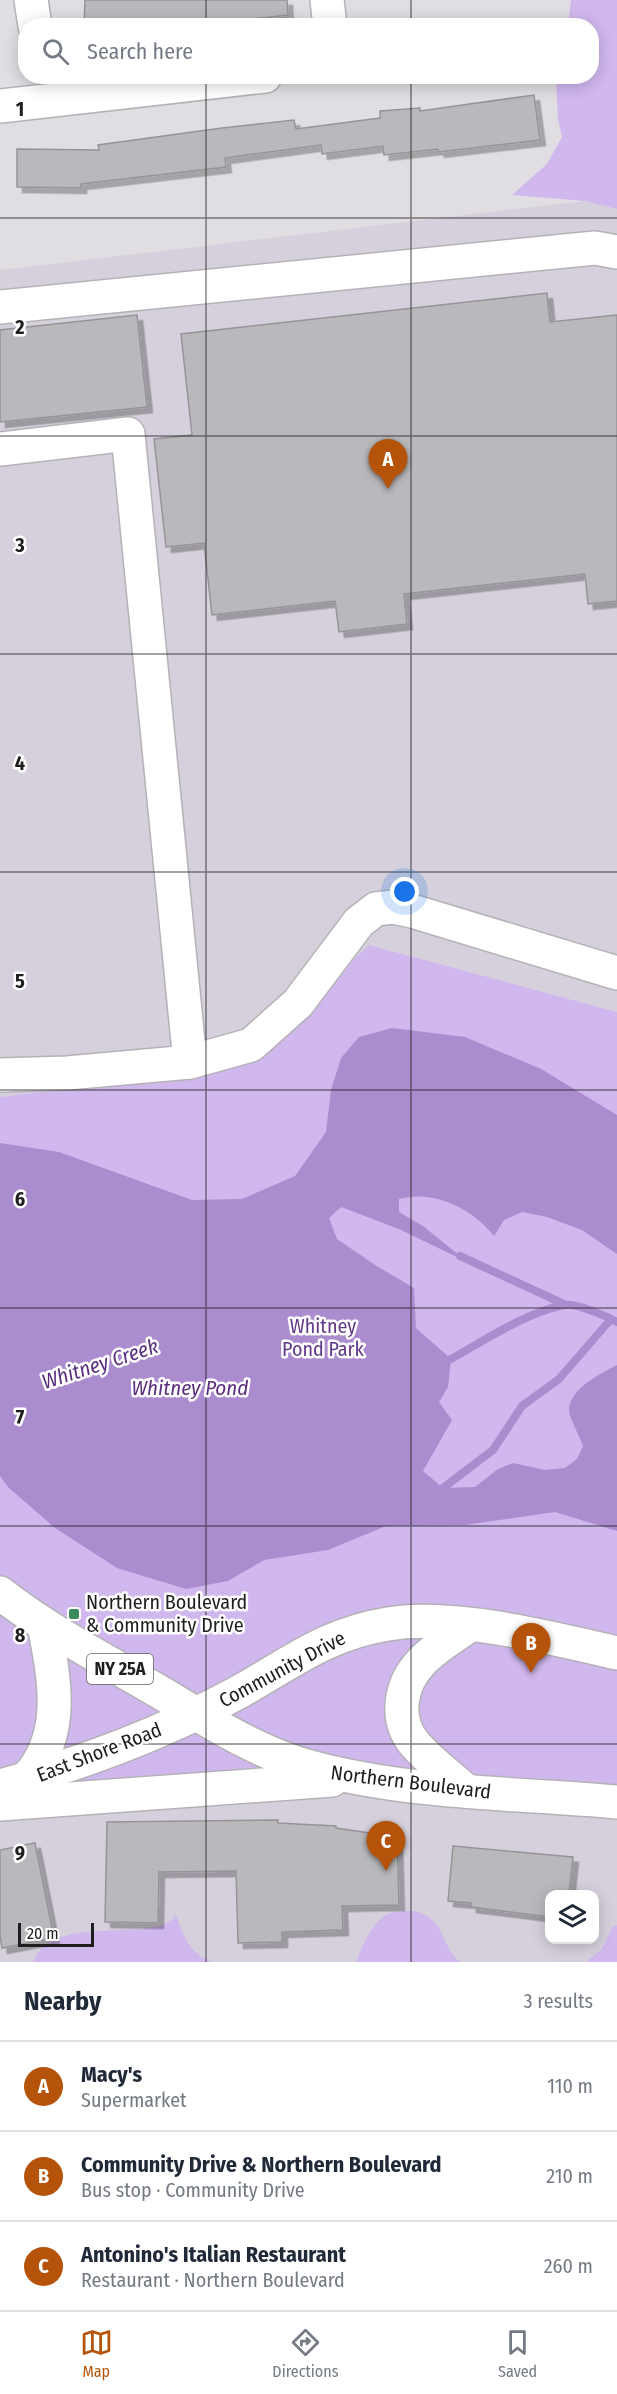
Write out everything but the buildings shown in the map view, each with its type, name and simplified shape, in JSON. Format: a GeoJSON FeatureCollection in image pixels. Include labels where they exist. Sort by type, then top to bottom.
{"type":"FeatureCollection","features":[{"type":"Feature","properties":{"kind":"main road"},"geometry":{"type":"LineString","coordinates":[[31,0],[34,18]]}},
{"type":"Feature","properties":{"kind":"main road"},"geometry":{"type":"LineString","coordinates":[[327,0],[329,18]]}},
{"type":"Feature","properties":{"kind":"main road"},"geometry":{"type":"LineString","coordinates":[[0,106],[43,89],[128,84]]}},
{"type":"Feature","properties":{"kind":"main road"},"geometry":{"type":"LineString","coordinates":[[0,307],[595,248],[617,252]]}},
{"type":"Feature","properties":{"kind":"main road"},"geometry":{"type":"LineString","coordinates":[[0,449],[128,434],[190,1062]]}},
{"type":"Feature","properties":{"kind":"main road"},"geometry":{"type":"LineString","coordinates":[[0,1075],[67,1073],[190,1062],[251,1045],[298,1002],[359,922],[376,909],[393,907],[412,911],[617,973]]}},
{"type":"Feature","properties":{"kind":"main road","name":"Northern Boulevard"},"geometry":{"type":"LineString","coordinates":[[0,1593],[44,1625],[196,1713],[268,1752],[311,1767],[355,1778],[466,1791],[617,1802]]}},
{"type":"Feature","properties":{"kind":"main road","name":"Community Drive"},"geometry":{"type":"LineString","coordinates":[[196,1713],[238,1693],[284,1663],[330,1639],[364,1628],[391,1623],[418,1622],[469,1626],[617,1653]]}},
{"type":"Feature","properties":{"kind":"main road"},"geometry":{"type":"LineString","coordinates":[[13,1782],[44,1750],[56,1702],[54,1677],[44,1625]]}},
{"type":"Feature","properties":{"kind":"main road"},"geometry":{"type":"LineString","coordinates":[[466,1791],[415,1743],[408,1734],[402,1713],[405,1687],[420,1662],[469,1626]]}},
{"type":"Feature","properties":{"kind":"main road","name":"East Shore Road"},"geometry":{"type":"LineString","coordinates":[[13,1782],[141,1737],[196,1713]]}},
{"type":"Feature","properties":{"kind":"main road"},"geometry":{"type":"LineString","coordinates":[[0,1804],[355,1778]]}},
{"type":"Feature","properties":{"kind":"shaded area"},"geometry":{"type":"Polygon","coordinates":[[[585,201],[617,209],[617,1012],[369,945],[343,970],[194,1073],[0,1097],[0,270],[585,201]]]}},
{"type":"Feature","properties":{"kind":"shaded area"},"geometry":{"type":"Polygon","coordinates":[[[355,1778],[617,1802],[617,1962],[0,1962],[0,1804],[355,1778]]]}},
{"type":"Feature","properties":{"kind":"green space"},"geometry":{"type":"Polygon","coordinates":[[[571,0],[617,0],[617,209],[585,201],[512,195],[547,164],[562,137],[558,119],[556,84],[599,84],[599,18],[569,18],[571,0]]]}},
{"type":"Feature","properties":{"kind":"green space","name":"Whitney Pond Park"},"geometry":{"type":"Polygon","coordinates":[[[369,945],[617,1012],[617,1802],[355,1778],[0,1804],[0,1097],[194,1073],[343,970],[369,945]]]}},
{"type":"Feature","properties":{"kind":"green space"},"geometry":{"type":"Polygon","coordinates":[[[416,1911],[433,1921],[460,1962],[357,1962],[367,1938],[383,1917],[395,1912],[416,1911]]]}},
{"type":"Feature","properties":{"kind":"green space"},"geometry":{"type":"Polygon","coordinates":[[[176,1915],[188,1943],[198,1955],[212,1962],[33,1962],[44,1946],[62,1937],[82,1932],[149,1928],[165,1924],[176,1915]]]}},
{"type":"Feature","properties":{"kind":"green space"},"geometry":{"type":"Polygon","coordinates":[[[617,1925],[617,1962],[586,1962],[602,1949],[613,1926],[617,1925]]]}},
{"type":"Feature","properties":{"kind":"water","name":"Whitney Pond"},"geometry":{"type":"Polygon","coordinates":[[[392,1028],[465,1037],[541,1069],[617,1115],[617,1254],[582,1230],[547,1217],[522,1212],[504,1220],[494,1236],[475,1217],[464,1210],[439,1199],[426,1197],[399,1199],[399,1212],[423,1226],[460,1256],[459,1258],[399,1229],[341,1207],[329,1218],[337,1239],[414,1288],[416,1328],[451,1359],[448,1387],[439,1402],[452,1420],[423,1471],[443,1488],[475,1487],[498,1469],[513,1463],[545,1470],[565,1468],[577,1459],[583,1446],[569,1413],[571,1402],[580,1388],[617,1365],[617,1531],[555,1512],[465,1525],[386,1526],[328,1550],[264,1560],[228,1581],[186,1589],[117,1568],[55,1528],[8,1487],[0,1476],[0,1143],[59,1152],[192,1200],[242,1199],[295,1176],[326,1132],[331,1090],[341,1058],[359,1037],[392,1028]]]}},
{"type":"Feature","properties":{"kind":"waterway"},"geometry":{"type":"LineString","coordinates":[[460,1256],[566,1305]]}},
{"type":"Feature","properties":{"kind":"waterway","name":"Whitney Creek"},"geometry":{"type":"LineString","coordinates":[[451,1359],[520,1321],[564,1305],[599,1313],[617,1322]]}},
{"type":"Feature","properties":{"kind":"waterway"},"geometry":{"type":"LineString","coordinates":[[443,1488],[493,1450],[522,1406],[559,1379],[611,1319]]}},
{"type":"Feature","properties":{"kind":"place","name":"Macy's"},"geometry":{"type":"Point","coordinates":[388,489]}},
{"type":"Feature","properties":{"kind":"place","name":"Northern Boulevard & Community Drive"},"geometry":{"type":"Point","coordinates":[74,1614]}},
{"type":"Feature","properties":{"kind":"place","name":"Community Drive & Northern Boulevard"},"geometry":{"type":"Point","coordinates":[531,1673]}},
{"type":"Feature","properties":{"kind":"place","name":"Antonino's Italian Restaurant"},"geometry":{"type":"Point","coordinates":[386,1871]}}]}
